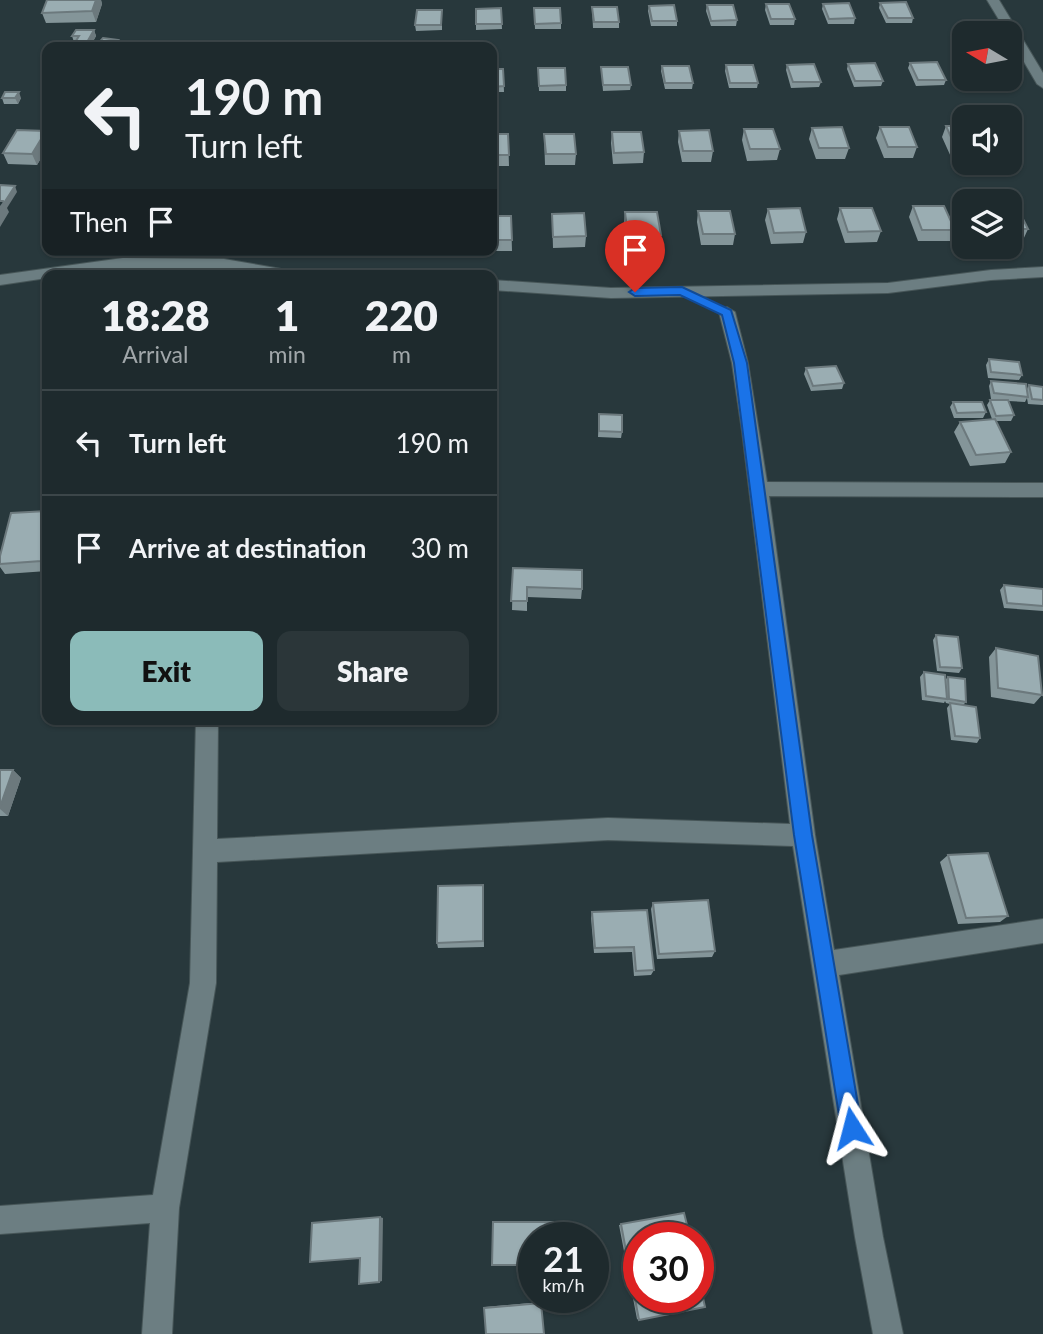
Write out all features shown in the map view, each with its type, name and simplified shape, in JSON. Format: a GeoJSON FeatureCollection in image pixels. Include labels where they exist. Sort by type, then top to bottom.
{"type":"FeatureCollection","features":[{"type":"Feature","properties":{"kind":"street"},"geometry":{"type":"LineString","coordinates":[[993,0],[1043,85]]}},
{"type":"Feature","properties":{"kind":"street"},"geometry":{"type":"LineString","coordinates":[[72,270],[123,263],[225,264],[254,270]]}},
{"type":"Feature","properties":{"kind":"street"},"geometry":{"type":"LineString","coordinates":[[497,285],[565,292],[888,288],[991,275],[1043,272]]}},
{"type":"Feature","properties":{"kind":"street"},"geometry":{"type":"LineString","coordinates":[[0,280],[42,274]]}},
{"type":"Feature","properties":{"kind":"street"},"geometry":{"type":"LineString","coordinates":[[682,291],[727,312]]}},
{"type":"Feature","properties":{"kind":"street"},"geometry":{"type":"LineString","coordinates":[[727,312],[746,291]]}},
{"type":"Feature","properties":{"kind":"street"},"geometry":{"type":"LineString","coordinates":[[727,312],[740,363],[803,835],[869,1237],[888,1334]]}},
{"type":"Feature","properties":{"kind":"street"},"geometry":{"type":"LineString","coordinates":[[758,489],[1043,489]]}},
{"type":"Feature","properties":{"kind":"street"},"geometry":{"type":"LineString","coordinates":[[157,1334],[165,1208],[203,983],[207,725]]}},
{"type":"Feature","properties":{"kind":"street"},"geometry":{"type":"LineString","coordinates":[[207,851],[608,829],[803,835]]}},
{"type":"Feature","properties":{"kind":"street"},"geometry":{"type":"LineString","coordinates":[[826,964],[1043,931]]}},
{"type":"Feature","properties":{"kind":"street"},"geometry":{"type":"LineString","coordinates":[[0,1220],[165,1208]]}},
{"type":"Feature","properties":{"kind":"building"},"geometry":{"type":"Polygon","coordinates":[[[47,0],[96,0],[92,11],[42,13],[47,0]]]}},
{"type":"Feature","properties":{"kind":"building"},"geometry":{"type":"Polygon","coordinates":[[[906,2],[913,18],[888,18],[880,3],[906,2]]]}},
{"type":"Feature","properties":{"kind":"building"},"geometry":{"type":"Polygon","coordinates":[[[849,3],[855,18],[829,19],[823,4],[849,3]]]}},
{"type":"Feature","properties":{"kind":"building"},"geometry":{"type":"Polygon","coordinates":[[[766,4],[789,4],[795,19],[771,19],[766,4]]]}},
{"type":"Feature","properties":{"kind":"building"},"geometry":{"type":"Polygon","coordinates":[[[674,5],[677,21],[652,21],[649,6],[674,5]]]}},
{"type":"Feature","properties":{"kind":"building"},"geometry":{"type":"Polygon","coordinates":[[[707,5],[733,5],[737,20],[711,21],[707,5]]]}},
{"type":"Feature","properties":{"kind":"building"},"geometry":{"type":"Polygon","coordinates":[[[592,7],[617,7],[619,22],[594,22],[592,7]]]}},
{"type":"Feature","properties":{"kind":"building"},"geometry":{"type":"Polygon","coordinates":[[[501,8],[502,24],[476,24],[476,9],[501,8]]]}},
{"type":"Feature","properties":{"kind":"building"},"geometry":{"type":"Polygon","coordinates":[[[534,8],[560,8],[561,23],[535,24],[534,8]]]}},
{"type":"Feature","properties":{"kind":"building"},"geometry":{"type":"Polygon","coordinates":[[[417,10],[442,10],[441,25],[415,25],[417,10]]]}},
{"type":"Feature","properties":{"kind":"building"},"geometry":{"type":"Polygon","coordinates":[[[76,30],[94,30],[87,42],[75,42],[79,36],[72,36],[76,30]]]}},
{"type":"Feature","properties":{"kind":"building"},"geometry":{"type":"Polygon","coordinates":[[[103,38],[118,40],[116,42],[100,42],[103,38]]]}},
{"type":"Feature","properties":{"kind":"building"},"geometry":{"type":"Polygon","coordinates":[[[937,62],[946,80],[918,80],[910,63],[937,62]]]}},
{"type":"Feature","properties":{"kind":"building"},"geometry":{"type":"Polygon","coordinates":[[[875,63],[883,81],[855,81],[848,64],[875,63]]]}},
{"type":"Feature","properties":{"kind":"building"},"geometry":{"type":"Polygon","coordinates":[[[814,64],[821,82],[793,82],[787,65],[814,64]]]}},
{"type":"Feature","properties":{"kind":"building"},"geometry":{"type":"Polygon","coordinates":[[[726,65],[753,65],[758,83],[730,83],[726,65]]]}},
{"type":"Feature","properties":{"kind":"building"},"geometry":{"type":"Polygon","coordinates":[[[662,66],[689,66],[693,83],[665,83],[662,66]]]}},
{"type":"Feature","properties":{"kind":"building"},"geometry":{"type":"Polygon","coordinates":[[[601,67],[628,67],[631,85],[603,85],[601,67]]]}},
{"type":"Feature","properties":{"kind":"building"},"geometry":{"type":"Polygon","coordinates":[[[538,68],[565,68],[566,85],[539,86],[538,68]]]}},
{"type":"Feature","properties":{"kind":"building"},"geometry":{"type":"Polygon","coordinates":[[[497,69],[503,69],[504,86],[497,87],[497,69]]]}},
{"type":"Feature","properties":{"kind":"building"},"geometry":{"type":"Polygon","coordinates":[[[5,92],[19,92],[15,98],[2,98],[5,92]]]}},
{"type":"Feature","properties":{"kind":"building"},"geometry":{"type":"Polygon","coordinates":[[[946,126],[952,126],[952,139],[946,126]]]}},
{"type":"Feature","properties":{"kind":"building"},"geometry":{"type":"Polygon","coordinates":[[[842,127],[849,148],[819,148],[812,128],[842,127]]]}},
{"type":"Feature","properties":{"kind":"building"},"geometry":{"type":"Polygon","coordinates":[[[880,127],[909,127],[917,147],[888,147],[880,127]]]}},
{"type":"Feature","properties":{"kind":"building"},"geometry":{"type":"Polygon","coordinates":[[[744,129],[773,129],[780,149],[750,149],[744,129]]]}},
{"type":"Feature","properties":{"kind":"building"},"geometry":{"type":"Polygon","coordinates":[[[17,130],[42,131],[42,138],[32,154],[3,153],[17,130]]]}},
{"type":"Feature","properties":{"kind":"building"},"geometry":{"type":"Polygon","coordinates":[[[709,130],[713,151],[683,151],[679,131],[709,130]]]}},
{"type":"Feature","properties":{"kind":"building"},"geometry":{"type":"Polygon","coordinates":[[[612,132],[641,132],[644,152],[614,153],[612,132]]]}},
{"type":"Feature","properties":{"kind":"building"},"geometry":{"type":"Polygon","coordinates":[[[497,134],[508,134],[509,155],[497,155],[497,134]]]}},
{"type":"Feature","properties":{"kind":"building"},"geometry":{"type":"Polygon","coordinates":[[[544,134],[574,134],[576,154],[546,154],[544,134]]]}},
{"type":"Feature","properties":{"kind":"building"},"geometry":{"type":"Polygon","coordinates":[[[0,185],[15,186],[4,203],[0,201],[0,185]]]}},
{"type":"Feature","properties":{"kind":"building"},"geometry":{"type":"Polygon","coordinates":[[[913,206],[944,206],[952,230],[922,230],[913,206]]]}},
{"type":"Feature","properties":{"kind":"building"},"geometry":{"type":"Polygon","coordinates":[[[800,208],[806,232],[774,233],[768,209],[800,208]]]}},
{"type":"Feature","properties":{"kind":"building"},"geometry":{"type":"Polygon","coordinates":[[[840,208],[872,208],[881,231],[848,232],[840,208]]]}},
{"type":"Feature","properties":{"kind":"building"},"geometry":{"type":"Polygon","coordinates":[[[698,211],[730,211],[735,234],[703,234],[698,211]]]}},
{"type":"Feature","properties":{"kind":"building"},"geometry":{"type":"Polygon","coordinates":[[[625,212],[657,212],[661,235],[628,236],[625,212]]]}},
{"type":"Feature","properties":{"kind":"building"},"geometry":{"type":"Polygon","coordinates":[[[584,213],[586,236],[553,237],[552,214],[584,213]]]}},
{"type":"Feature","properties":{"kind":"building"},"geometry":{"type":"Polygon","coordinates":[[[497,216],[511,216],[512,240],[497,240],[497,216]]]}},
{"type":"Feature","properties":{"kind":"building"},"geometry":{"type":"Polygon","coordinates":[[[1022,217],[1028,229],[1022,229],[1022,217]]]}},
{"type":"Feature","properties":{"kind":"building"},"geometry":{"type":"Polygon","coordinates":[[[989,359],[1019,362],[1022,375],[991,372],[989,359]]]}},
{"type":"Feature","properties":{"kind":"building"},"geometry":{"type":"Polygon","coordinates":[[[836,366],[844,383],[813,386],[806,368],[836,366]]]}},
{"type":"Feature","properties":{"kind":"building"},"geometry":{"type":"Polygon","coordinates":[[[991,381],[1026,384],[1028,397],[994,393],[991,381]]]}},
{"type":"Feature","properties":{"kind":"building"},"geometry":{"type":"Polygon","coordinates":[[[1029,385],[1043,387],[1043,400],[1032,399],[1029,385]]]}},
{"type":"Feature","properties":{"kind":"building"},"geometry":{"type":"Polygon","coordinates":[[[990,400],[1008,400],[1014,415],[996,416],[990,400]]]}},
{"type":"Feature","properties":{"kind":"building"},"geometry":{"type":"Polygon","coordinates":[[[953,402],[982,402],[986,412],[957,413],[953,402]]]}},
{"type":"Feature","properties":{"kind":"building"},"geometry":{"type":"Polygon","coordinates":[[[599,414],[622,415],[622,432],[599,431],[599,414]]]}},
{"type":"Feature","properties":{"kind":"building"},"geometry":{"type":"Polygon","coordinates":[[[995,419],[1011,452],[976,455],[960,422],[995,419]]]}},
{"type":"Feature","properties":{"kind":"building"},"geometry":{"type":"Polygon","coordinates":[[[42,511],[41,561],[0,564],[11,513],[42,511]]]}},
{"type":"Feature","properties":{"kind":"building"},"geometry":{"type":"Polygon","coordinates":[[[513,568],[582,570],[582,589],[527,587],[527,601],[511,601],[513,568]]]}},
{"type":"Feature","properties":{"kind":"building"},"geometry":{"type":"Polygon","coordinates":[[[1004,585],[1043,589],[1043,606],[1007,603],[1004,585]]]}},
{"type":"Feature","properties":{"kind":"building"},"geometry":{"type":"Polygon","coordinates":[[[936,635],[958,637],[962,668],[940,667],[936,635]]]}},
{"type":"Feature","properties":{"kind":"building"},"geometry":{"type":"Polygon","coordinates":[[[996,648],[1038,656],[1042,695],[998,688],[996,648]]]}},
{"type":"Feature","properties":{"kind":"building"},"geometry":{"type":"Polygon","coordinates":[[[924,672],[945,675],[947,699],[926,696],[924,672]]]}},
{"type":"Feature","properties":{"kind":"building"},"geometry":{"type":"Polygon","coordinates":[[[948,677],[965,679],[966,702],[949,699],[948,677]]]}},
{"type":"Feature","properties":{"kind":"building"},"geometry":{"type":"Polygon","coordinates":[[[950,703],[976,707],[980,738],[955,736],[950,703]]]}},
{"type":"Feature","properties":{"kind":"building"},"geometry":{"type":"Polygon","coordinates":[[[0,770],[13,770],[0,807],[0,770]]]}},
{"type":"Feature","properties":{"kind":"building"},"geometry":{"type":"Polygon","coordinates":[[[988,853],[1008,916],[966,918],[948,855],[988,853]]]}},
{"type":"Feature","properties":{"kind":"building"},"geometry":{"type":"Polygon","coordinates":[[[483,885],[483,941],[437,943],[438,886],[483,885]]]}},
{"type":"Feature","properties":{"kind":"building"},"geometry":{"type":"Polygon","coordinates":[[[708,900],[715,951],[659,954],[653,903],[708,900]]]}},
{"type":"Feature","properties":{"kind":"building"},"geometry":{"type":"Polygon","coordinates":[[[647,910],[654,970],[636,971],[634,947],[595,948],[592,912],[647,910]]]}},
{"type":"Feature","properties":{"kind":"building"},"geometry":{"type":"Polygon","coordinates":[[[684,1213],[686,1222],[632,1222],[684,1213]]]}},
{"type":"Feature","properties":{"kind":"building"},"geometry":{"type":"Polygon","coordinates":[[[380,1217],[379,1282],[359,1284],[360,1258],[310,1262],[312,1223],[380,1217]]]}},
{"type":"Feature","properties":{"kind":"building"},"geometry":{"type":"Polygon","coordinates":[[[493,1222],[518,1222],[518,1265],[492,1265],[493,1222]]]}},
{"type":"Feature","properties":{"kind":"building"},"geometry":{"type":"Polygon","coordinates":[[[518,1305],[518,1313],[542,1313],[544,1334],[486,1334],[484,1308],[518,1305]]]}},
{"type":"Feature","properties":{"kind":"building"},"geometry":{"type":"Polygon","coordinates":[[[638,1313],[675,1313],[639,1320],[638,1313]]]}},
{"type":"Feature","properties":{"kind":"route"},"geometry":{"type":"LineString","coordinates":[[635,292],[682,291],[727,312],[740,363],[751,431],[803,835],[852,1128]]}}]}
